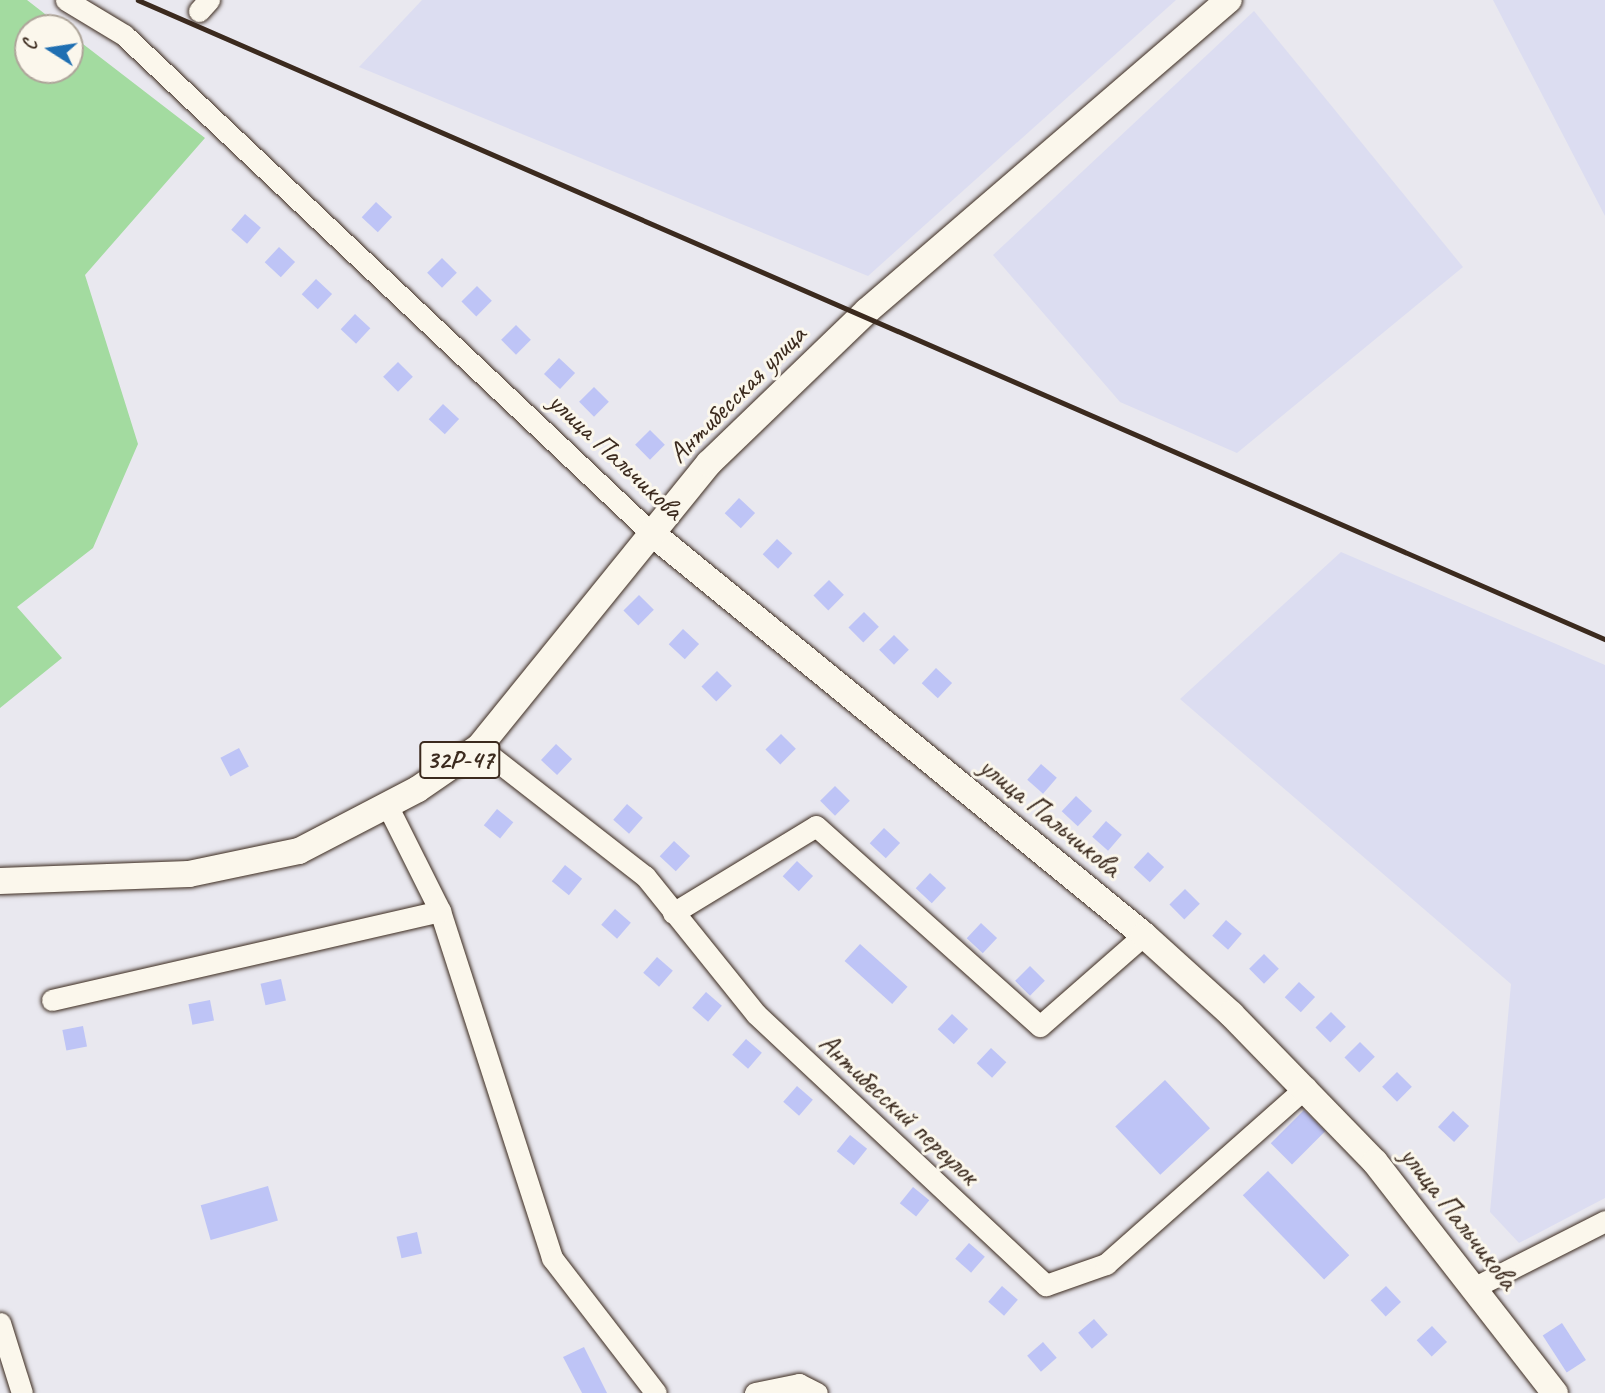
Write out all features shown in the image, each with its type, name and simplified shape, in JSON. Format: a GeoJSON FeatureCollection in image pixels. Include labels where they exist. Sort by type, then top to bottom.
{"type":"FeatureCollection","features":[{"type":"Feature","properties":{"kind":"main road","name":"Антибесская улица"},"geometry":{"type":"LineString","coordinates":[[0,881],[190,874],[299,851],[387,805],[479,747],[649,531],[709,463],[867,311],[1229,0]]}},
{"type":"Feature","properties":{"kind":"main road","name":"улица Пальчикова"},"geometry":{"type":"LineString","coordinates":[[649,531],[1144,935],[1306,1087],[1376,1162],[1473,1288],[1539,1382],[1555,1393]]}},
{"type":"Feature","properties":{"kind":"street","name":"улица Пальчикова"},"geometry":{"type":"LineString","coordinates":[[66,0],[124,35],[649,531]]}},
{"type":"Feature","properties":{"kind":"street","name":"Антибесский переулок"},"geometry":{"type":"LineString","coordinates":[[479,747],[646,876],[756,1014],[1046,1285],[1105,1264],[1306,1087]]}},
{"type":"Feature","properties":{"kind":"street"},"geometry":{"type":"LineString","coordinates":[[387,805],[440,911],[552,1258],[656,1393]]}},
{"type":"Feature","properties":{"kind":"street"},"geometry":{"type":"LineString","coordinates":[[673,913],[816,826],[1040,1027],[1144,935]]}},
{"type":"Feature","properties":{"kind":"street"},"geometry":{"type":"LineString","coordinates":[[52,1000],[440,911]]}},
{"type":"Feature","properties":{"kind":"street"},"geometry":{"type":"LineString","coordinates":[[1473,1288],[1605,1221]]}},
{"type":"Feature","properties":{"kind":"street"},"geometry":{"type":"LineString","coordinates":[[0,1323],[22,1393]]}},
{"type":"Feature","properties":{"kind":"street"},"geometry":{"type":"LineString","coordinates":[[755,1393],[799,1384],[817,1393]]}},
{"type":"Feature","properties":{"kind":"shaded area"},"geometry":{"type":"Polygon","coordinates":[[[422,0],[1176,0],[868,276],[359,67],[422,0]]]}},
{"type":"Feature","properties":{"kind":"shaded area"},"geometry":{"type":"Polygon","coordinates":[[[1493,0],[1605,0],[1605,216],[1493,0]]]}},
{"type":"Feature","properties":{"kind":"shaded area"},"geometry":{"type":"Polygon","coordinates":[[[1254,11],[1463,267],[1237,453],[1120,402],[993,255],[1254,11]]]}},
{"type":"Feature","properties":{"kind":"shaded area"},"geometry":{"type":"Polygon","coordinates":[[[1341,552],[1605,665],[1605,1198],[1519,1243],[1490,1212],[1511,984],[1180,699],[1341,552]]]}},
{"type":"Feature","properties":{"kind":"green space"},"geometry":{"type":"Polygon","coordinates":[[[0,0],[27,0],[45,14],[14,14],[14,84],[84,84],[84,45],[205,138],[85,275],[138,444],[93,548],[17,607],[62,658],[0,708],[0,0]]]}},
{"type":"Feature","properties":{"kind":"building"},"geometry":{"type":"Polygon","coordinates":[[[376,202],[392,217],[378,232],[362,217],[376,202]]]}},
{"type":"Feature","properties":{"kind":"building"},"geometry":{"type":"Polygon","coordinates":[[[245,214],[261,228],[247,244],[231,230],[245,214]]]}},
{"type":"Feature","properties":{"kind":"building"},"geometry":{"type":"Polygon","coordinates":[[[279,247],[295,262],[281,277],[265,262],[279,247]]]}},
{"type":"Feature","properties":{"kind":"building"},"geometry":{"type":"Polygon","coordinates":[[[442,258],[457,273],[442,288],[427,273],[442,258]]]}},
{"type":"Feature","properties":{"kind":"building"},"geometry":{"type":"Polygon","coordinates":[[[316,279],[332,294],[318,309],[302,294],[316,279]]]}},
{"type":"Feature","properties":{"kind":"building"},"geometry":{"type":"Polygon","coordinates":[[[477,286],[492,301],[476,316],[461,302],[477,286]]]}},
{"type":"Feature","properties":{"kind":"building"},"geometry":{"type":"Polygon","coordinates":[[[355,314],[370,328],[356,344],[341,329],[355,314]]]}},
{"type":"Feature","properties":{"kind":"building"},"geometry":{"type":"Polygon","coordinates":[[[516,325],[531,340],[516,355],[501,340],[516,325]]]}},
{"type":"Feature","properties":{"kind":"building"},"geometry":{"type":"Polygon","coordinates":[[[559,358],[575,373],[560,389],[544,374],[559,358]]]}},
{"type":"Feature","properties":{"kind":"building"},"geometry":{"type":"Polygon","coordinates":[[[398,362],[413,377],[398,392],[383,377],[398,362]]]}},
{"type":"Feature","properties":{"kind":"building"},"geometry":{"type":"Polygon","coordinates":[[[594,387],[609,402],[594,417],[579,402],[594,387]]]}},
{"type":"Feature","properties":{"kind":"building"},"geometry":{"type":"Polygon","coordinates":[[[443,404],[459,419],[445,434],[429,419],[443,404]]]}},
{"type":"Feature","properties":{"kind":"building"},"geometry":{"type":"Polygon","coordinates":[[[650,430],[665,445],[650,460],[635,445],[650,430]]]}},
{"type":"Feature","properties":{"kind":"building"},"geometry":{"type":"Polygon","coordinates":[[[739,498],[755,513],[741,528],[725,513],[739,498]]]}},
{"type":"Feature","properties":{"kind":"building"},"geometry":{"type":"Polygon","coordinates":[[[777,539],[792,553],[778,569],[763,554],[777,539]]]}},
{"type":"Feature","properties":{"kind":"building"},"geometry":{"type":"Polygon","coordinates":[[[829,580],[844,595],[828,610],[813,596],[829,580]]]}},
{"type":"Feature","properties":{"kind":"building"},"geometry":{"type":"Polygon","coordinates":[[[639,595],[654,610],[638,625],[623,611],[639,595]]]}},
{"type":"Feature","properties":{"kind":"building"},"geometry":{"type":"Polygon","coordinates":[[[864,612],[879,627],[863,642],[848,628],[864,612]]]}},
{"type":"Feature","properties":{"kind":"building"},"geometry":{"type":"Polygon","coordinates":[[[683,629],[699,644],[685,659],[669,644],[683,629]]]}},
{"type":"Feature","properties":{"kind":"building"},"geometry":{"type":"Polygon","coordinates":[[[894,635],[909,650],[894,665],[879,650],[894,635]]]}},
{"type":"Feature","properties":{"kind":"building"},"geometry":{"type":"Polygon","coordinates":[[[936,668],[952,683],[938,698],[922,683],[936,668]]]}},
{"type":"Feature","properties":{"kind":"building"},"geometry":{"type":"Polygon","coordinates":[[[717,671],[732,686],[716,701],[701,687],[717,671]]]}},
{"type":"Feature","properties":{"kind":"building"},"geometry":{"type":"Polygon","coordinates":[[[781,734],[796,749],[780,764],[765,750],[781,734]]]}},
{"type":"Feature","properties":{"kind":"building"},"geometry":{"type":"Polygon","coordinates":[[[556,744],[572,759],[557,775],[541,760],[556,744]]]}},
{"type":"Feature","properties":{"kind":"building"},"geometry":{"type":"Polygon","coordinates":[[[239,748],[249,767],[230,776],[220,758],[239,748]]]}},
{"type":"Feature","properties":{"kind":"building"},"geometry":{"type":"Polygon","coordinates":[[[1041,764],[1057,778],[1043,794],[1027,780],[1041,764]]]}},
{"type":"Feature","properties":{"kind":"building"},"geometry":{"type":"Polygon","coordinates":[[[835,786],[850,801],[835,816],[820,801],[835,786]]]}},
{"type":"Feature","properties":{"kind":"building"},"geometry":{"type":"Polygon","coordinates":[[[1076,796],[1092,811],[1078,826],[1062,811],[1076,796]]]}},
{"type":"Feature","properties":{"kind":"building"},"geometry":{"type":"Polygon","coordinates":[[[627,804],[643,818],[629,834],[613,820],[627,804]]]}},
{"type":"Feature","properties":{"kind":"building"},"geometry":{"type":"Polygon","coordinates":[[[497,809],[513,822],[500,839],[484,825],[497,809]]]}},
{"type":"Feature","properties":{"kind":"building"},"geometry":{"type":"Polygon","coordinates":[[[1106,821],[1122,835],[1108,851],[1092,837],[1106,821]]]}},
{"type":"Feature","properties":{"kind":"building"},"geometry":{"type":"Polygon","coordinates":[[[884,828],[900,843],[886,858],[870,843],[884,828]]]}},
{"type":"Feature","properties":{"kind":"building"},"geometry":{"type":"Polygon","coordinates":[[[674,841],[690,856],[676,871],[660,856],[674,841]]]}},
{"type":"Feature","properties":{"kind":"building"},"geometry":{"type":"Polygon","coordinates":[[[1148,852],[1164,867],[1150,882],[1134,867],[1148,852]]]}},
{"type":"Feature","properties":{"kind":"building"},"geometry":{"type":"Polygon","coordinates":[[[797,861],[813,876],[799,891],[783,876],[797,861]]]}},
{"type":"Feature","properties":{"kind":"building"},"geometry":{"type":"Polygon","coordinates":[[[565,865],[582,879],[569,895],[552,881],[565,865]]]}},
{"type":"Feature","properties":{"kind":"building"},"geometry":{"type":"Polygon","coordinates":[[[930,873],[946,888],[932,903],[916,888],[930,873]]]}},
{"type":"Feature","properties":{"kind":"building"},"geometry":{"type":"Polygon","coordinates":[[[1185,889],[1200,904],[1184,919],[1169,905],[1185,889]]]}},
{"type":"Feature","properties":{"kind":"building"},"geometry":{"type":"Polygon","coordinates":[[[615,909],[631,923],[617,939],[601,925],[615,909]]]}},
{"type":"Feature","properties":{"kind":"building"},"geometry":{"type":"Polygon","coordinates":[[[1226,920],[1242,934],[1228,950],[1212,936],[1226,920]]]}},
{"type":"Feature","properties":{"kind":"building"},"geometry":{"type":"Polygon","coordinates":[[[981,923],[997,938],[983,953],[967,938],[981,923]]]}},
{"type":"Feature","properties":{"kind":"building"},"geometry":{"type":"Polygon","coordinates":[[[860,944],[908,987],[892,1004],[845,961],[860,944]]]}},
{"type":"Feature","properties":{"kind":"building"},"geometry":{"type":"Polygon","coordinates":[[[1264,954],[1279,969],[1264,984],[1249,969],[1264,954]]]}},
{"type":"Feature","properties":{"kind":"building"},"geometry":{"type":"Polygon","coordinates":[[[657,957],[673,971],[659,987],[643,973],[657,957]]]}},
{"type":"Feature","properties":{"kind":"building"},"geometry":{"type":"Polygon","coordinates":[[[1030,966],[1045,981],[1030,996],[1015,981],[1030,966]]]}},
{"type":"Feature","properties":{"kind":"building"},"geometry":{"type":"Polygon","coordinates":[[[281,979],[286,1000],[265,1005],[261,984],[281,979]]]}},
{"type":"Feature","properties":{"kind":"building"},"geometry":{"type":"Polygon","coordinates":[[[1299,982],[1315,997],[1301,1012],[1285,997],[1299,982]]]}},
{"type":"Feature","properties":{"kind":"building"},"geometry":{"type":"Polygon","coordinates":[[[706,992],[722,1006],[708,1022],[692,1008],[706,992]]]}},
{"type":"Feature","properties":{"kind":"building"},"geometry":{"type":"Polygon","coordinates":[[[210,1000],[214,1021],[192,1025],[188,1004],[210,1000]]]}},
{"type":"Feature","properties":{"kind":"building"},"geometry":{"type":"Polygon","coordinates":[[[1331,1012],[1346,1027],[1330,1042],[1315,1028],[1331,1012]]]}},
{"type":"Feature","properties":{"kind":"building"},"geometry":{"type":"Polygon","coordinates":[[[952,1014],[968,1029],[954,1044],[938,1029],[952,1014]]]}},
{"type":"Feature","properties":{"kind":"building"},"geometry":{"type":"Polygon","coordinates":[[[83,1026],[87,1047],[66,1051],[62,1030],[83,1026]]]}},
{"type":"Feature","properties":{"kind":"building"},"geometry":{"type":"Polygon","coordinates":[[[746,1039],[762,1053],[748,1069],[732,1055],[746,1039]]]}},
{"type":"Feature","properties":{"kind":"building"},"geometry":{"type":"Polygon","coordinates":[[[1360,1042],[1375,1057],[1359,1072],[1344,1058],[1360,1042]]]}},
{"type":"Feature","properties":{"kind":"building"},"geometry":{"type":"Polygon","coordinates":[[[991,1048],[1006,1062],[992,1078],[977,1063],[991,1048]]]}},
{"type":"Feature","properties":{"kind":"building"},"geometry":{"type":"Polygon","coordinates":[[[1397,1072],[1412,1087],[1397,1102],[1382,1087],[1397,1072]]]}},
{"type":"Feature","properties":{"kind":"building"},"geometry":{"type":"Polygon","coordinates":[[[1165,1080],[1210,1128],[1160,1175],[1115,1126],[1165,1080]]]}},
{"type":"Feature","properties":{"kind":"building"},"geometry":{"type":"Polygon","coordinates":[[[797,1086],[813,1100],[799,1116],[783,1102],[797,1086]]]}},
{"type":"Feature","properties":{"kind":"building"},"geometry":{"type":"Polygon","coordinates":[[[1304,1110],[1325,1131],[1292,1164],[1271,1143],[1304,1110]]]}},
{"type":"Feature","properties":{"kind":"building"},"geometry":{"type":"Polygon","coordinates":[[[1453,1111],[1469,1126],[1454,1142],[1438,1127],[1453,1111]]]}},
{"type":"Feature","properties":{"kind":"building"},"geometry":{"type":"Polygon","coordinates":[[[850,1135],[867,1149],[854,1165],[837,1151],[850,1135]]]}},
{"type":"Feature","properties":{"kind":"building"},"geometry":{"type":"Polygon","coordinates":[[[1268,1171],[1349,1255],[1324,1279],[1243,1195],[1268,1171]]]}},
{"type":"Feature","properties":{"kind":"building"},"geometry":{"type":"Polygon","coordinates":[[[268,1186],[278,1221],[211,1240],[201,1205],[268,1186]]]}},
{"type":"Feature","properties":{"kind":"building"},"geometry":{"type":"Polygon","coordinates":[[[913,1187],[929,1200],[916,1217],[900,1203],[913,1187]]]}},
{"type":"Feature","properties":{"kind":"building"},"geometry":{"type":"Polygon","coordinates":[[[417,1232],[422,1253],[401,1258],[397,1237],[417,1232]]]}},
{"type":"Feature","properties":{"kind":"building"},"geometry":{"type":"Polygon","coordinates":[[[969,1243],[985,1257],[971,1273],[955,1259],[969,1243]]]}},
{"type":"Feature","properties":{"kind":"building"},"geometry":{"type":"Polygon","coordinates":[[[1002,1286],[1018,1300],[1004,1316],[988,1302],[1002,1286]]]}},
{"type":"Feature","properties":{"kind":"building"},"geometry":{"type":"Polygon","coordinates":[[[1386,1286],[1401,1302],[1386,1316],[1371,1300],[1386,1286]]]}},
{"type":"Feature","properties":{"kind":"building"},"geometry":{"type":"Polygon","coordinates":[[[1094,1319],[1108,1335],[1092,1349],[1078,1333],[1094,1319]]]}},
{"type":"Feature","properties":{"kind":"building"},"geometry":{"type":"Polygon","coordinates":[[[1562,1323],[1586,1360],[1567,1372],[1543,1336],[1562,1323]]]}},
{"type":"Feature","properties":{"kind":"building"},"geometry":{"type":"Polygon","coordinates":[[[1432,1326],[1447,1342],[1432,1356],[1417,1340],[1432,1326]]]}},
{"type":"Feature","properties":{"kind":"building"},"geometry":{"type":"Polygon","coordinates":[[[1043,1342],[1057,1358],[1041,1372],[1027,1356],[1043,1342]]]}},
{"type":"Feature","properties":{"kind":"building"},"geometry":{"type":"Polygon","coordinates":[[[584,1347],[607,1393],[582,1393],[563,1357],[584,1347]]]}},
{"type":"Feature","properties":{"kind":"railway"},"geometry":{"type":"LineString","coordinates":[[138,0],[1605,639]]}}]}
